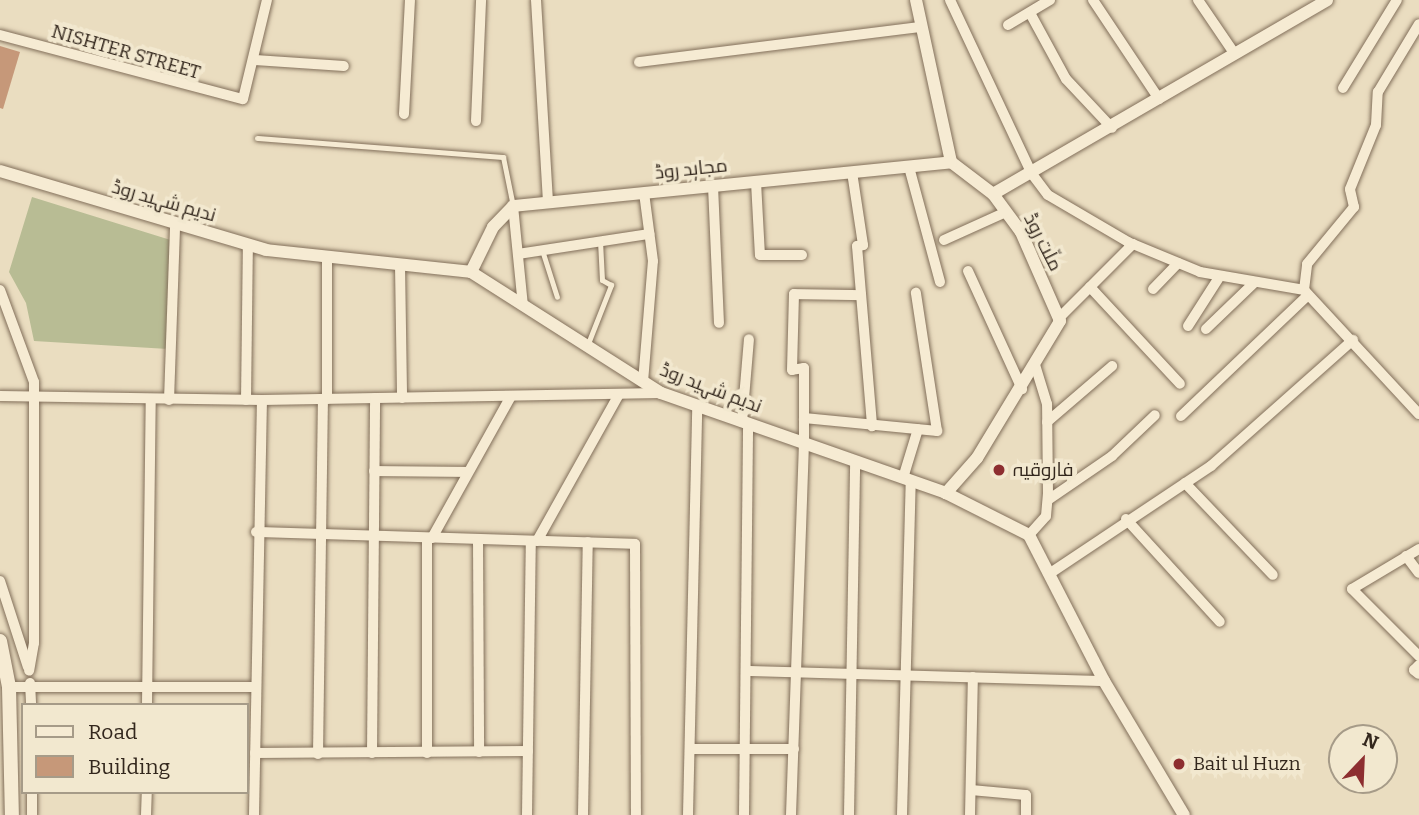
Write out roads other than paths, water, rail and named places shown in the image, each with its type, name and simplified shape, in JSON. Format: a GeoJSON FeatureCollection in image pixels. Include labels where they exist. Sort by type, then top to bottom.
{"type":"FeatureCollection","features":[{"type":"Feature","properties":{"kind":"main road"},"geometry":{"type":"LineString","coordinates":[[0,640],[9,687],[12,815]]}},
{"type":"Feature","properties":{"kind":"street"},"geometry":{"type":"LineString","coordinates":[[267,0],[256,60],[344,66]]}},
{"type":"Feature","properties":{"kind":"street"},"geometry":{"type":"LineString","coordinates":[[404,114],[410,0]]}},
{"type":"Feature","properties":{"kind":"street"},"geometry":{"type":"LineString","coordinates":[[476,121],[481,0]]}},
{"type":"Feature","properties":{"kind":"street"},"geometry":{"type":"LineString","coordinates":[[536,0],[548,200]]}},
{"type":"Feature","properties":{"kind":"street"},"geometry":{"type":"LineString","coordinates":[[916,0],[951,162]]}},
{"type":"Feature","properties":{"kind":"street"},"geometry":{"type":"LineString","coordinates":[[950,0],[1032,174],[1048,195],[1133,244],[1178,263],[1220,276],[1306,293],[1419,414]]}},
{"type":"Feature","properties":{"kind":"street"},"geometry":{"type":"LineString","coordinates":[[1008,25],[1050,0]]}},
{"type":"Feature","properties":{"kind":"street"},"geometry":{"type":"LineString","coordinates":[[1093,0],[1159,99]]}},
{"type":"Feature","properties":{"kind":"street"},"geometry":{"type":"LineString","coordinates":[[1198,0],[1234,53]]}},
{"type":"Feature","properties":{"kind":"street"},"geometry":{"type":"LineString","coordinates":[[993,194],[1112,128],[1327,0]]}},
{"type":"Feature","properties":{"kind":"street"},"geometry":{"type":"LineString","coordinates":[[1343,88],[1397,0]]}},
{"type":"Feature","properties":{"kind":"street"},"geometry":{"type":"LineString","coordinates":[[1030,13],[1066,79],[1112,128]]}},
{"type":"Feature","properties":{"kind":"street"},"geometry":{"type":"LineString","coordinates":[[1181,416],[1306,293],[1307,264],[1354,207],[1349,189],[1376,125],[1377,92],[1419,24]]}},
{"type":"Feature","properties":{"kind":"street"},"geometry":{"type":"LineString","coordinates":[[639,62],[921,27]]}},
{"type":"Feature","properties":{"kind":"street","name":"NISHTER STREET"},"geometry":{"type":"LineString","coordinates":[[0,35],[243,99],[256,60]]}},
{"type":"Feature","properties":{"kind":"street","name":"مجاہد روڈ"},"geometry":{"type":"LineString","coordinates":[[513,206],[548,200],[951,162]]}},
{"type":"Feature","properties":{"kind":"street","name":"ملّت روڈ"},"geometry":{"type":"LineString","coordinates":[[951,162],[993,194],[1021,232],[1058,319]]}},
{"type":"Feature","properties":{"kind":"street"},"geometry":{"type":"LineString","coordinates":[[909,167],[940,282]]}},
{"type":"Feature","properties":{"kind":"street","name":"ندیم شہید روڈ"},"geometry":{"type":"LineString","coordinates":[[0,171],[175,226],[248,245],[327,257],[471,272],[661,394],[946,493],[1029,535]]}},
{"type":"Feature","properties":{"kind":"street"},"geometry":{"type":"LineString","coordinates":[[852,172],[863,244],[857,246],[872,426]]}},
{"type":"Feature","properties":{"kind":"street"},"geometry":{"type":"LineString","coordinates":[[757,182],[760,255],[802,255]]}},
{"type":"Feature","properties":{"kind":"street"},"geometry":{"type":"LineString","coordinates":[[713,186],[719,323]]}},
{"type":"Feature","properties":{"kind":"street"},"geometry":{"type":"LineString","coordinates":[[643,382],[653,261],[644,193]]}},
{"type":"Feature","properties":{"kind":"street"},"geometry":{"type":"LineString","coordinates":[[513,206],[523,306]]}},
{"type":"Feature","properties":{"kind":"street"},"geometry":{"type":"LineString","coordinates":[[471,272],[493,227],[513,206]]}},
{"type":"Feature","properties":{"kind":"street"},"geometry":{"type":"LineString","coordinates":[[944,240],[1006,212]]}},
{"type":"Feature","properties":{"kind":"street"},"geometry":{"type":"LineString","coordinates":[[169,400],[175,226]]}},
{"type":"Feature","properties":{"kind":"street"},"geometry":{"type":"LineString","coordinates":[[518,254],[600,239],[649,234]]}},
{"type":"Feature","properties":{"kind":"street"},"geometry":{"type":"LineString","coordinates":[[946,493],[977,458],[1022,389],[1036,367],[1058,319],[1133,244]]}},
{"type":"Feature","properties":{"kind":"street"},"geometry":{"type":"LineString","coordinates":[[246,400],[248,245]]}},
{"type":"Feature","properties":{"kind":"street"},"geometry":{"type":"LineString","coordinates":[[318,754],[327,257]]}},
{"type":"Feature","properties":{"kind":"street"},"geometry":{"type":"LineString","coordinates":[[1153,289],[1178,263]]}},
{"type":"Feature","properties":{"kind":"street"},"geometry":{"type":"LineString","coordinates":[[400,265],[402,398]]}},
{"type":"Feature","properties":{"kind":"street"},"geometry":{"type":"LineString","coordinates":[[968,271],[1022,389]]}},
{"type":"Feature","properties":{"kind":"street"},"geometry":{"type":"LineString","coordinates":[[1188,326],[1220,276]]}},
{"type":"Feature","properties":{"kind":"street"},"geometry":{"type":"LineString","coordinates":[[1206,329],[1255,282]]}},
{"type":"Feature","properties":{"kind":"street"},"geometry":{"type":"LineString","coordinates":[[1090,287],[1180,384]]}},
{"type":"Feature","properties":{"kind":"street"},"geometry":{"type":"LineString","coordinates":[[0,290],[10,306],[34,395],[34,643],[29,671]]}},
{"type":"Feature","properties":{"kind":"street"},"geometry":{"type":"LineString","coordinates":[[804,418],[937,431],[939,422],[915,293]]}},
{"type":"Feature","properties":{"kind":"street"},"geometry":{"type":"LineString","coordinates":[[791,815],[804,444],[804,368],[792,370],[794,294],[861,295]]}},
{"type":"Feature","properties":{"kind":"street"},"geometry":{"type":"LineString","coordinates":[[744,815],[745,423],[749,339]]}},
{"type":"Feature","properties":{"kind":"street"},"geometry":{"type":"LineString","coordinates":[[1049,574],[1126,519],[1185,483],[1353,341]]}},
{"type":"Feature","properties":{"kind":"street"},"geometry":{"type":"LineString","coordinates":[[1047,422],[1112,366]]}},
{"type":"Feature","properties":{"kind":"street"},"geometry":{"type":"LineString","coordinates":[[1036,367],[1047,422],[1048,500],[1046,516],[1029,535],[1104,681],[1184,815]]}},
{"type":"Feature","properties":{"kind":"street"},"geometry":{"type":"LineString","coordinates":[[527,815],[534,541],[619,394]]}},
{"type":"Feature","properties":{"kind":"street"},"geometry":{"type":"LineString","coordinates":[[0,396],[262,400],[661,394]]}},
{"type":"Feature","properties":{"kind":"street"},"geometry":{"type":"LineString","coordinates":[[427,752],[430,538],[511,396]]}},
{"type":"Feature","properties":{"kind":"street"},"geometry":{"type":"LineString","coordinates":[[372,754],[375,398]]}},
{"type":"Feature","properties":{"kind":"street"},"geometry":{"type":"LineString","coordinates":[[147,703],[151,400]]}},
{"type":"Feature","properties":{"kind":"street"},"geometry":{"type":"LineString","coordinates":[[254,815],[256,532],[262,400]]}},
{"type":"Feature","properties":{"kind":"street"},"geometry":{"type":"LineString","coordinates":[[688,815],[697,406]]}},
{"type":"Feature","properties":{"kind":"street"},"geometry":{"type":"LineString","coordinates":[[1048,500],[1112,457],[1155,415]]}},
{"type":"Feature","properties":{"kind":"street"},"geometry":{"type":"LineString","coordinates":[[902,815],[907,479],[918,429]]}},
{"type":"Feature","properties":{"kind":"street"},"geometry":{"type":"LineString","coordinates":[[849,815],[855,461]]}},
{"type":"Feature","properties":{"kind":"street"},"geometry":{"type":"LineString","coordinates":[[374,471],[468,472]]}},
{"type":"Feature","properties":{"kind":"street"},"geometry":{"type":"LineString","coordinates":[[1185,483],[1273,575]]}},
{"type":"Feature","properties":{"kind":"street"},"geometry":{"type":"LineString","coordinates":[[1126,519],[1220,622]]}},
{"type":"Feature","properties":{"kind":"street"},"geometry":{"type":"LineString","coordinates":[[256,532],[635,544],[636,815]]}},
{"type":"Feature","properties":{"kind":"street"},"geometry":{"type":"LineString","coordinates":[[478,539],[479,752]]}},
{"type":"Feature","properties":{"kind":"street"},"geometry":{"type":"LineString","coordinates":[[583,815],[588,542]]}},
{"type":"Feature","properties":{"kind":"street"},"geometry":{"type":"LineString","coordinates":[[1419,549],[1352,589],[1419,656]]}},
{"type":"Feature","properties":{"kind":"street"},"geometry":{"type":"LineString","coordinates":[[1406,556],[1419,573]]}},
{"type":"Feature","properties":{"kind":"street"},"geometry":{"type":"LineString","coordinates":[[0,581],[29,671],[31,703]]}},
{"type":"Feature","properties":{"kind":"street"},"geometry":{"type":"LineString","coordinates":[[1419,665],[1414,670],[1419,674]]}},
{"type":"Feature","properties":{"kind":"street"},"geometry":{"type":"LineString","coordinates":[[746,671],[1104,681]]}},
{"type":"Feature","properties":{"kind":"street"},"geometry":{"type":"LineString","coordinates":[[970,815],[973,677]]}},
{"type":"Feature","properties":{"kind":"street"},"geometry":{"type":"LineString","coordinates":[[9,687],[254,687]]}},
{"type":"Feature","properties":{"kind":"street"},"geometry":{"type":"LineString","coordinates":[[690,749],[794,749]]}},
{"type":"Feature","properties":{"kind":"street"},"geometry":{"type":"LineString","coordinates":[[255,753],[528,751]]}},
{"type":"Feature","properties":{"kind":"street"},"geometry":{"type":"LineString","coordinates":[[971,790],[1026,795],[1026,815]]}},
{"type":"Feature","properties":{"kind":"street"},"geometry":{"type":"LineString","coordinates":[[32,794],[33,815]]}},
{"type":"Feature","properties":{"kind":"street"},"geometry":{"type":"LineString","coordinates":[[146,794],[146,815]]}},
{"type":"Feature","properties":{"kind":"lane"},"geometry":{"type":"LineString","coordinates":[[257,138],[503,157],[513,206]]}},
{"type":"Feature","properties":{"kind":"lane"},"geometry":{"type":"LineString","coordinates":[[587,346],[611,285],[602,280],[600,239]]}},
{"type":"Feature","properties":{"kind":"lane"},"geometry":{"type":"LineString","coordinates":[[542,250],[557,297]]}},
{"type":"Feature","properties":{"kind":"place","name":"فاروقیہ"},"geometry":{"type":"Point","coordinates":[999,470]}},
{"type":"Feature","properties":{"kind":"place","name":"Bait ul Huzn"},"geometry":{"type":"Point","coordinates":[1179,764]}}]}
